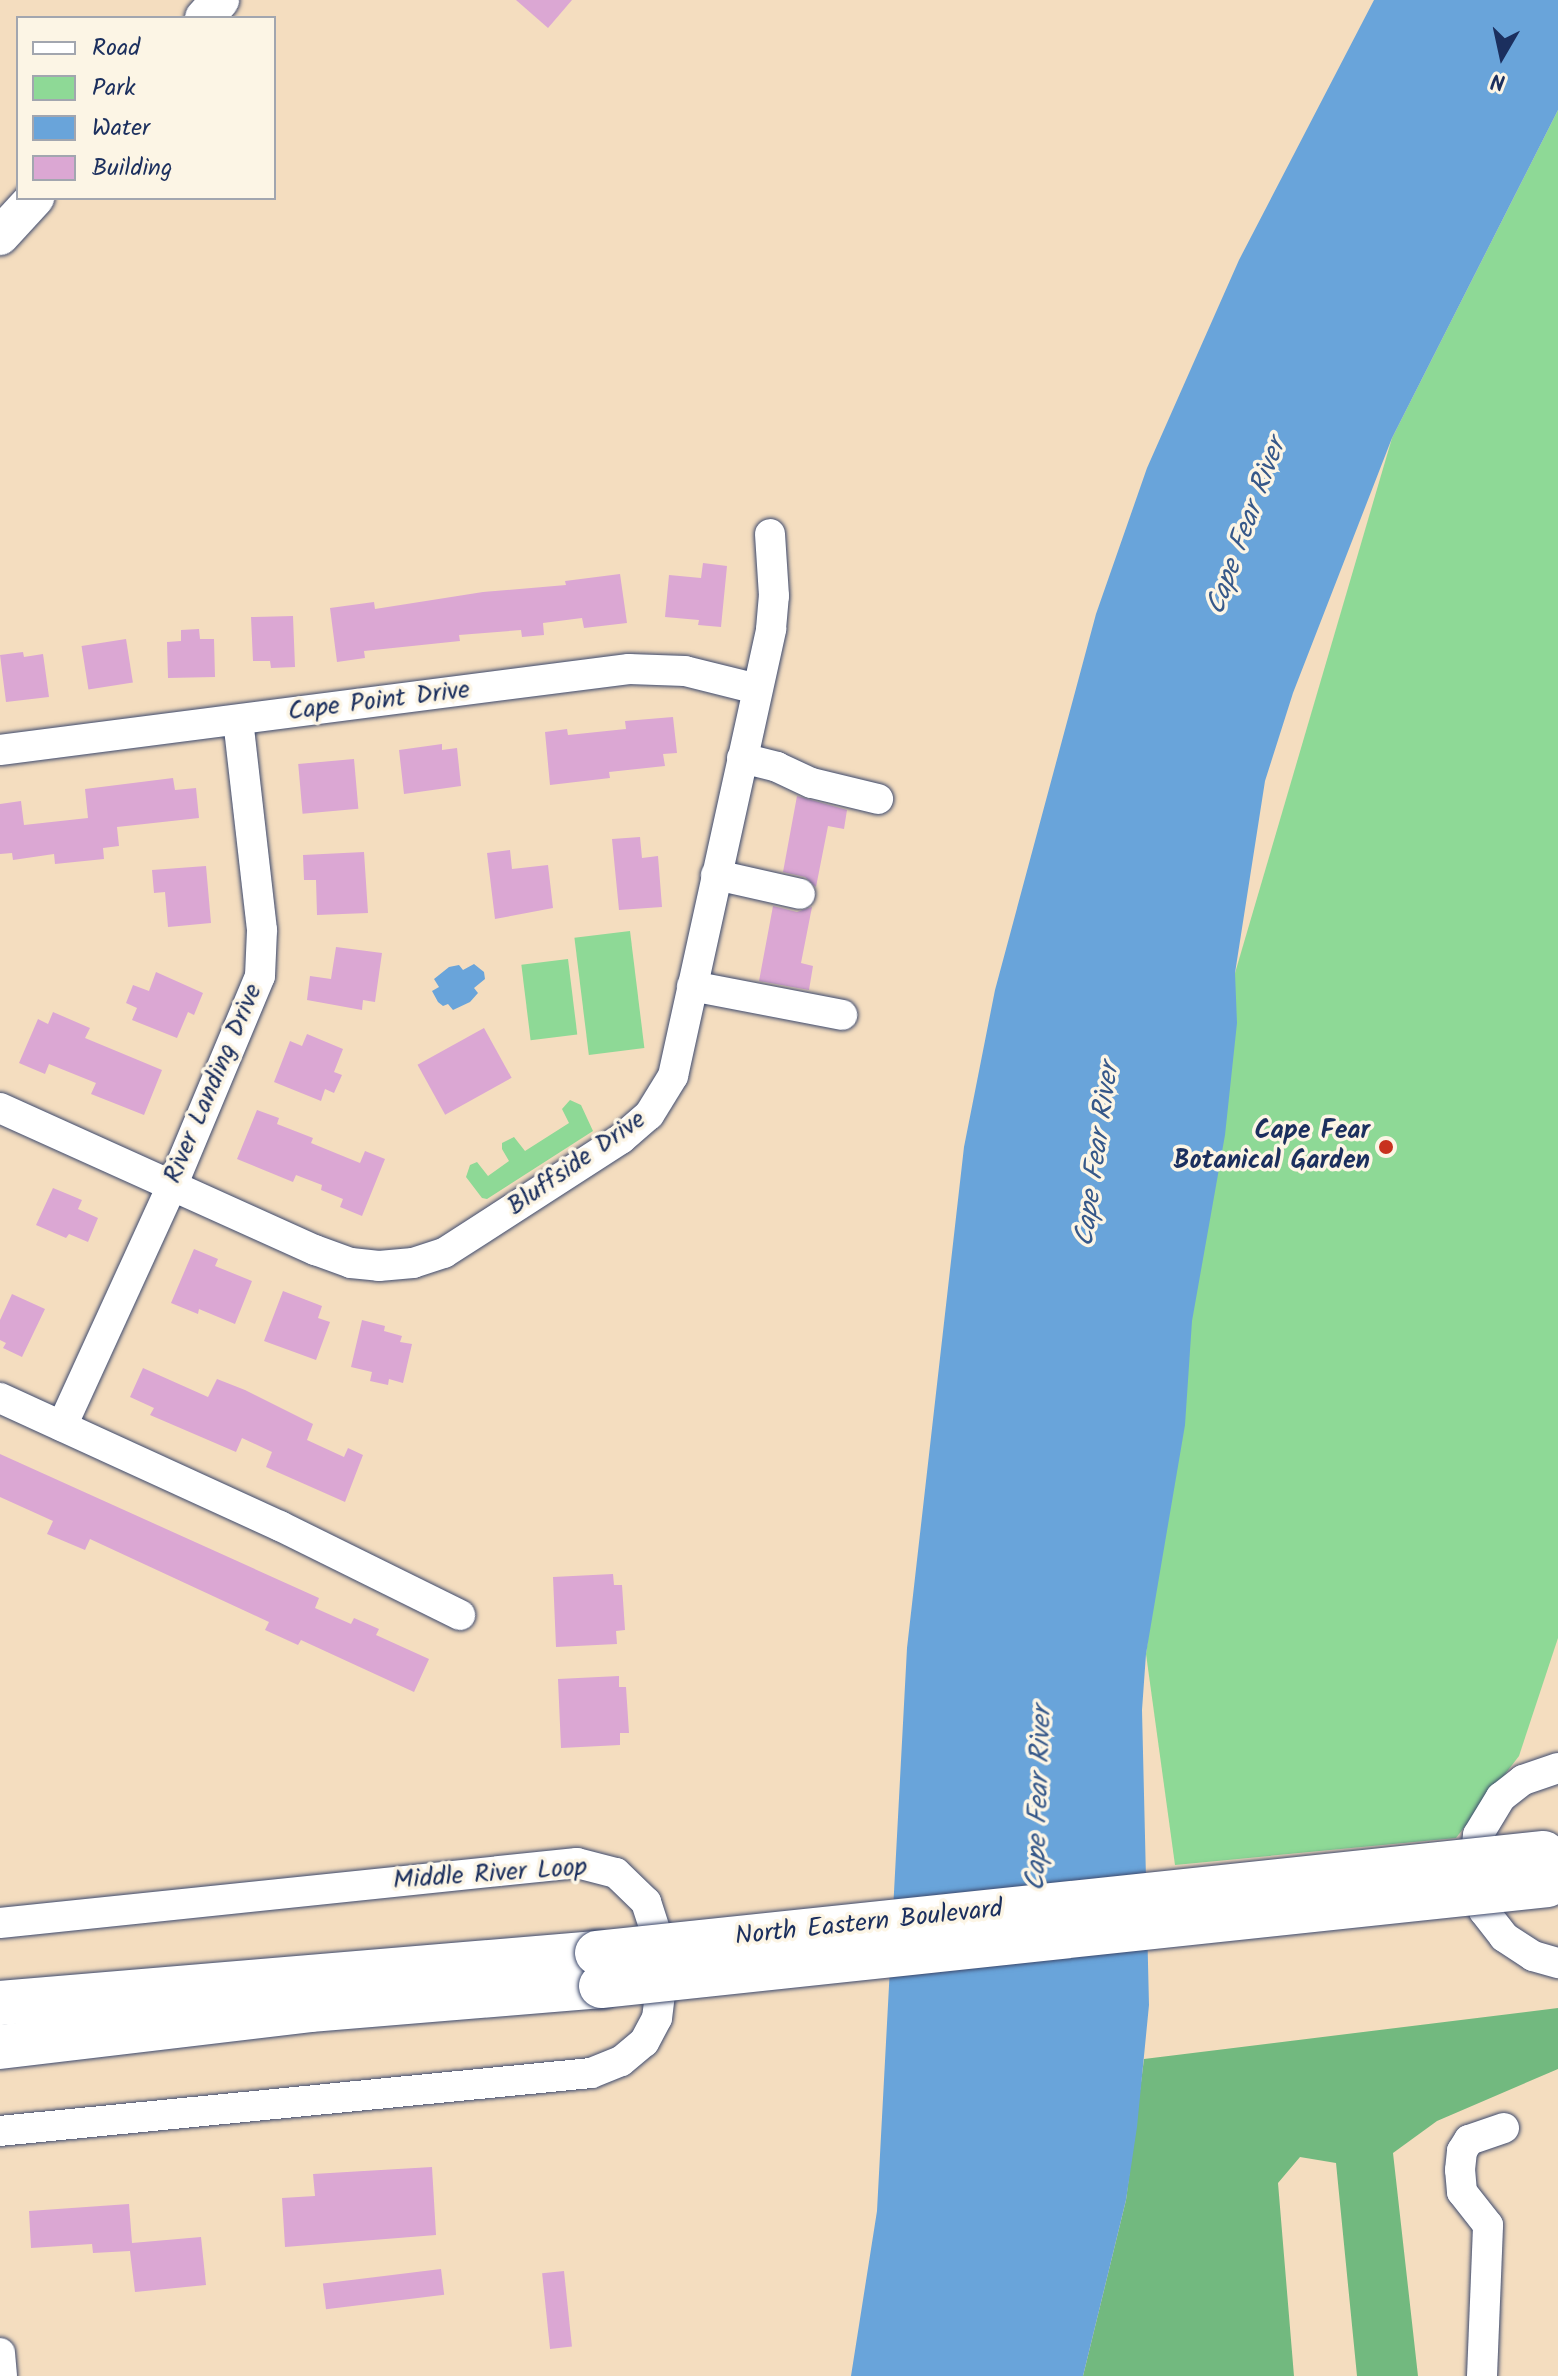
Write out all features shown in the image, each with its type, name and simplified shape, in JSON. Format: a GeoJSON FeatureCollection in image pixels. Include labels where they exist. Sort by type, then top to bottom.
{"type":"FeatureCollection","features":[{"type":"Feature","properties":{"kind":"highway","name":"North Eastern Boulevard"},"geometry":{"type":"LineString","coordinates":[[599,1970],[1552,1868]]}},
{"type":"Feature","properties":{"kind":"highway"},"geometry":{"type":"LineString","coordinates":[[0,2003],[599,1970]]}},
{"type":"Feature","properties":{"kind":"highway"},"geometry":{"type":"LineString","coordinates":[[0,2047],[310,2010],[599,1970]]}},
{"type":"Feature","properties":{"kind":"main road"},"geometry":{"type":"LineString","coordinates":[[206,16],[220,0]]}},
{"type":"Feature","properties":{"kind":"main road"},"geometry":{"type":"LineString","coordinates":[[0,236],[33,200]]}},
{"type":"Feature","properties":{"kind":"street","name":"Bluffside Drive"},"geometry":{"type":"LineString","coordinates":[[0,1108],[351,1263],[391,1265],[444,1253],[621,1139],[649,1115],[673,1076],[771,629],[774,596],[770,534]]}},
{"type":"Feature","properties":{"kind":"street","name":"Cape Point Drive"},"geometry":{"type":"LineString","coordinates":[[0,750],[658,667],[757,689]]}},
{"type":"Feature","properties":{"kind":"street","name":"River Landing Drive"},"geometry":{"type":"LineString","coordinates":[[62,1426],[173,1184],[260,976],[262,930],[238,720]]}},
{"type":"Feature","properties":{"kind":"street"},"geometry":{"type":"LineString","coordinates":[[742,758],[777,767],[812,783],[878,799]]}},
{"type":"Feature","properties":{"kind":"street"},"geometry":{"type":"LineString","coordinates":[[716,875],[800,894]]}},
{"type":"Feature","properties":{"kind":"street"},"geometry":{"type":"LineString","coordinates":[[692,986],[842,1015]]}},
{"type":"Feature","properties":{"kind":"street"},"geometry":{"type":"LineString","coordinates":[[0,1398],[280,1526],[460,1615]]}},
{"type":"Feature","properties":{"kind":"street"},"geometry":{"type":"LineString","coordinates":[[1558,1768],[1523,1780],[1501,1797],[1478,1835],[1475,1866],[1479,1897],[1498,1931],[1518,1949],[1558,1963]]}},
{"type":"Feature","properties":{"kind":"street","name":"Middle River Loop"},"geometry":{"type":"LineString","coordinates":[[0,1923],[537,1866],[585,1864],[604,1868],[621,1877],[647,1905],[656,1933],[660,1999],[655,2024],[639,2048],[617,2064],[591,2073],[0,2131]]}},
{"type":"Feature","properties":{"kind":"street"},"geometry":{"type":"LineString","coordinates":[[1482,2376],[1488,2225],[1462,2192],[1460,2170],[1462,2151],[1469,2140],[1504,2128]]}},
{"type":"Feature","properties":{"kind":"street"},"geometry":{"type":"LineString","coordinates":[[0,2353],[2,2376]]}},
{"type":"Feature","properties":{"kind":"green space","name":"Cape Fear Botanical Garden"},"geometry":{"type":"Polygon","coordinates":[[[1558,110],[1558,1638],[1519,1756],[1456,1838],[1175,1865],[1146,1654],[1235,973],[1392,438],[1558,110]]]}},
{"type":"Feature","properties":{"kind":"green space"},"geometry":{"type":"Polygon","coordinates":[[[630,931],[644,1048],[589,1055],[574,938],[630,931]]]}},
{"type":"Feature","properties":{"kind":"green space"},"geometry":{"type":"Polygon","coordinates":[[[568,959],[577,1034],[531,1040],[521,965],[568,959]]]}},
{"type":"Feature","properties":{"kind":"green space"},"geometry":{"type":"Polygon","coordinates":[[[570,1100],[581,1105],[593,1131],[487,1199],[482,1198],[466,1177],[470,1165],[477,1162],[488,1176],[509,1161],[502,1143],[514,1137],[525,1151],[569,1123],[562,1109],[570,1100]]]}},
{"type":"Feature","properties":{"kind":"green space"},"geometry":{"type":"Polygon","coordinates":[[[1558,2008],[1558,2069],[1437,2121],[1393,2153],[1418,2376],[1357,2376],[1336,2163],[1300,2157],[1278,2183],[1294,2376],[1083,2376],[1126,2200],[1144,2059],[1558,2008]]]}},
{"type":"Feature","properties":{"kind":"water","name":"Cape Fear River"},"geometry":{"type":"Polygon","coordinates":[[[1374,0],[1558,0],[1558,110],[1392,438],[1293,693],[1265,781],[1235,973],[1237,1023],[1225,1135],[1192,1321],[1185,1425],[1146,1654],[1142,1710],[1149,2005],[1126,2200],[1083,2376],[851,2376],[877,2211],[907,1648],[964,1147],[995,990],[1096,614],[1147,468],[1239,260],[1374,0]]]}},
{"type":"Feature","properties":{"kind":"water"},"geometry":{"type":"Polygon","coordinates":[[[474,964],[484,972],[485,979],[474,988],[478,993],[470,1002],[453,1010],[448,1004],[443,1006],[438,1002],[432,991],[439,987],[434,979],[449,967],[459,965],[463,970],[474,964]]]}},
{"type":"Feature","properties":{"kind":"building"},"geometry":{"type":"Polygon","coordinates":[[[516,0],[572,0],[548,28],[516,0]]]}},
{"type":"Feature","properties":{"kind":"building"},"geometry":{"type":"Polygon","coordinates":[[[703,563],[727,566],[721,627],[698,625],[699,620],[665,617],[669,575],[701,578],[703,563]]]}},
{"type":"Feature","properties":{"kind":"building"},"geometry":{"type":"Polygon","coordinates":[[[620,574],[627,623],[584,628],[582,618],[543,623],[544,635],[522,637],[521,630],[459,635],[460,641],[364,651],[365,658],[337,662],[330,608],[374,602],[375,609],[483,592],[566,585],[565,581],[620,574]]]}},
{"type":"Feature","properties":{"kind":"building"},"geometry":{"type":"Polygon","coordinates":[[[293,616],[295,667],[271,668],[270,661],[253,661],[251,617],[293,616]]]}},
{"type":"Feature","properties":{"kind":"building"},"geometry":{"type":"Polygon","coordinates":[[[199,629],[200,639],[214,639],[215,677],[168,678],[167,642],[181,641],[181,630],[199,629]]]}},
{"type":"Feature","properties":{"kind":"building"},"geometry":{"type":"Polygon","coordinates":[[[126,639],[133,682],[88,689],[82,646],[126,639]]]}},
{"type":"Feature","properties":{"kind":"building"},"geometry":{"type":"Polygon","coordinates":[[[23,652],[24,657],[43,654],[49,697],[6,702],[0,655],[23,652]]]}},
{"type":"Feature","properties":{"kind":"building"},"geometry":{"type":"Polygon","coordinates":[[[673,717],[677,753],[663,754],[665,766],[609,772],[610,778],[550,785],[545,732],[567,729],[568,735],[626,729],[625,721],[673,717]]]}},
{"type":"Feature","properties":{"kind":"building"},"geometry":{"type":"Polygon","coordinates":[[[442,744],[442,750],[457,748],[461,786],[404,794],[399,750],[442,744]]]}},
{"type":"Feature","properties":{"kind":"building"},"geometry":{"type":"Polygon","coordinates":[[[354,759],[358,809],[303,814],[298,764],[354,759]]]}},
{"type":"Feature","properties":{"kind":"building"},"geometry":{"type":"Polygon","coordinates":[[[173,778],[175,790],[196,788],[199,818],[117,827],[119,846],[103,848],[104,859],[55,864],[54,854],[13,860],[12,853],[0,854],[0,804],[21,801],[24,825],[88,818],[85,789],[173,778]]]}},
{"type":"Feature","properties":{"kind":"building"},"geometry":{"type":"Polygon","coordinates":[[[797,796],[847,810],[844,829],[828,826],[816,887],[805,877],[783,872],[797,796]]]}},
{"type":"Feature","properties":{"kind":"building"},"geometry":{"type":"Polygon","coordinates":[[[640,837],[642,858],[658,856],[662,907],[619,910],[612,839],[640,837]]]}},
{"type":"Feature","properties":{"kind":"building"},"geometry":{"type":"Polygon","coordinates":[[[510,850],[512,869],[548,865],[553,908],[495,919],[487,853],[510,850]]]}},
{"type":"Feature","properties":{"kind":"building"},"geometry":{"type":"Polygon","coordinates":[[[364,852],[368,913],[317,915],[316,880],[304,880],[303,855],[364,852]]]}},
{"type":"Feature","properties":{"kind":"building"},"geometry":{"type":"Polygon","coordinates":[[[206,866],[211,923],[168,927],[165,892],[154,893],[152,870],[206,866]]]}},
{"type":"Feature","properties":{"kind":"building"},"geometry":{"type":"Polygon","coordinates":[[[773,906],[797,912],[812,907],[801,963],[813,966],[809,990],[759,981],[773,906]]]}},
{"type":"Feature","properties":{"kind":"building"},"geometry":{"type":"Polygon","coordinates":[[[336,947],[382,953],[375,1002],[363,1000],[362,1010],[307,1000],[310,976],[331,979],[336,947]]]}},
{"type":"Feature","properties":{"kind":"building"},"geometry":{"type":"Polygon","coordinates":[[[156,972],[203,993],[194,1015],[188,1012],[177,1038],[132,1020],[137,1008],[126,1003],[133,985],[149,991],[156,972]]]}},
{"type":"Feature","properties":{"kind":"building"},"geometry":{"type":"Polygon","coordinates":[[[53,1012],[90,1028],[85,1038],[162,1070],[144,1115],[91,1094],[96,1083],[49,1064],[45,1074],[19,1063],[38,1019],[48,1024],[53,1012]]]}},
{"type":"Feature","properties":{"kind":"building"},"geometry":{"type":"Polygon","coordinates":[[[484,1028],[512,1078],[445,1115],[418,1065],[484,1028]]]}},
{"type":"Feature","properties":{"kind":"building"},"geometry":{"type":"Polygon","coordinates":[[[307,1034],[343,1049],[334,1072],[342,1075],[334,1093],[325,1089],[321,1101],[274,1082],[290,1041],[302,1046],[307,1034]]]}},
{"type":"Feature","properties":{"kind":"building"},"geometry":{"type":"Polygon","coordinates":[[[257,1110],[279,1118],[277,1124],[313,1138],[311,1143],[360,1163],[365,1151],[385,1159],[362,1216],[340,1207],[343,1199],[321,1190],[322,1185],[296,1175],[293,1182],[237,1159],[257,1110]]]}},
{"type":"Feature","properties":{"kind":"building"},"geometry":{"type":"Polygon","coordinates":[[[53,1188],[82,1200],[78,1209],[98,1218],[88,1242],[69,1234],[66,1238],[36,1225],[53,1188]]]}},
{"type":"Feature","properties":{"kind":"building"},"geometry":{"type":"Polygon","coordinates":[[[194,1249],[218,1259],[215,1266],[252,1281],[235,1324],[199,1309],[198,1314],[171,1303],[194,1249]]]}},
{"type":"Feature","properties":{"kind":"building"},"geometry":{"type":"Polygon","coordinates":[[[283,1291],[322,1306],[318,1318],[330,1322],[316,1360],[264,1341],[283,1291]]]}},
{"type":"Feature","properties":{"kind":"building"},"geometry":{"type":"Polygon","coordinates":[[[12,1294],[45,1309],[22,1357],[3,1348],[6,1343],[0,1340],[0,1320],[12,1294]]]}},
{"type":"Feature","properties":{"kind":"building"},"geometry":{"type":"Polygon","coordinates":[[[362,1320],[385,1326],[384,1331],[402,1336],[400,1342],[412,1344],[403,1383],[389,1379],[388,1385],[370,1381],[372,1372],[351,1367],[362,1320]]]}},
{"type":"Feature","properties":{"kind":"building"},"geometry":{"type":"Polygon","coordinates":[[[143,1368],[208,1397],[217,1379],[245,1390],[313,1424],[307,1440],[344,1457],[348,1448],[363,1455],[345,1502],[266,1467],[272,1452],[242,1438],[236,1452],[150,1415],[154,1408],[130,1397],[143,1368]]]}},
{"type":"Feature","properties":{"kind":"building"},"geometry":{"type":"Polygon","coordinates":[[[0,1454],[319,1598],[315,1608],[351,1624],[354,1618],[379,1629],[376,1635],[429,1659],[414,1692],[301,1640],[298,1645],[265,1630],[269,1622],[90,1539],[85,1550],[47,1534],[53,1521],[0,1497],[0,1454]]]}},
{"type":"Feature","properties":{"kind":"building"},"geometry":{"type":"Polygon","coordinates":[[[613,1574],[614,1585],[622,1585],[625,1630],[616,1631],[617,1644],[556,1647],[553,1577],[613,1574]]]}},
{"type":"Feature","properties":{"kind":"building"},"geometry":{"type":"Polygon","coordinates":[[[619,1676],[619,1687],[626,1687],[629,1733],[620,1733],[620,1745],[561,1748],[558,1679],[619,1676]]]}},
{"type":"Feature","properties":{"kind":"building"},"geometry":{"type":"Polygon","coordinates":[[[432,2167],[436,2235],[285,2247],[282,2198],[315,2196],[313,2174],[432,2167]]]}},
{"type":"Feature","properties":{"kind":"building"},"geometry":{"type":"Polygon","coordinates":[[[129,2204],[132,2243],[201,2237],[206,2285],[135,2292],[130,2251],[93,2253],[92,2244],[31,2248],[29,2211],[129,2204]]]}},
{"type":"Feature","properties":{"kind":"building"},"geometry":{"type":"Polygon","coordinates":[[[441,2269],[444,2295],[326,2309],[323,2284],[441,2269]]]}},
{"type":"Feature","properties":{"kind":"building"},"geometry":{"type":"Polygon","coordinates":[[[564,2271],[572,2347],[550,2349],[542,2273],[564,2271]]]}},
{"type":"Feature","properties":{"kind":"place","name":"Cape Fear Botanical Garden"},"geometry":{"type":"Point","coordinates":[1386,1147]}}]}
